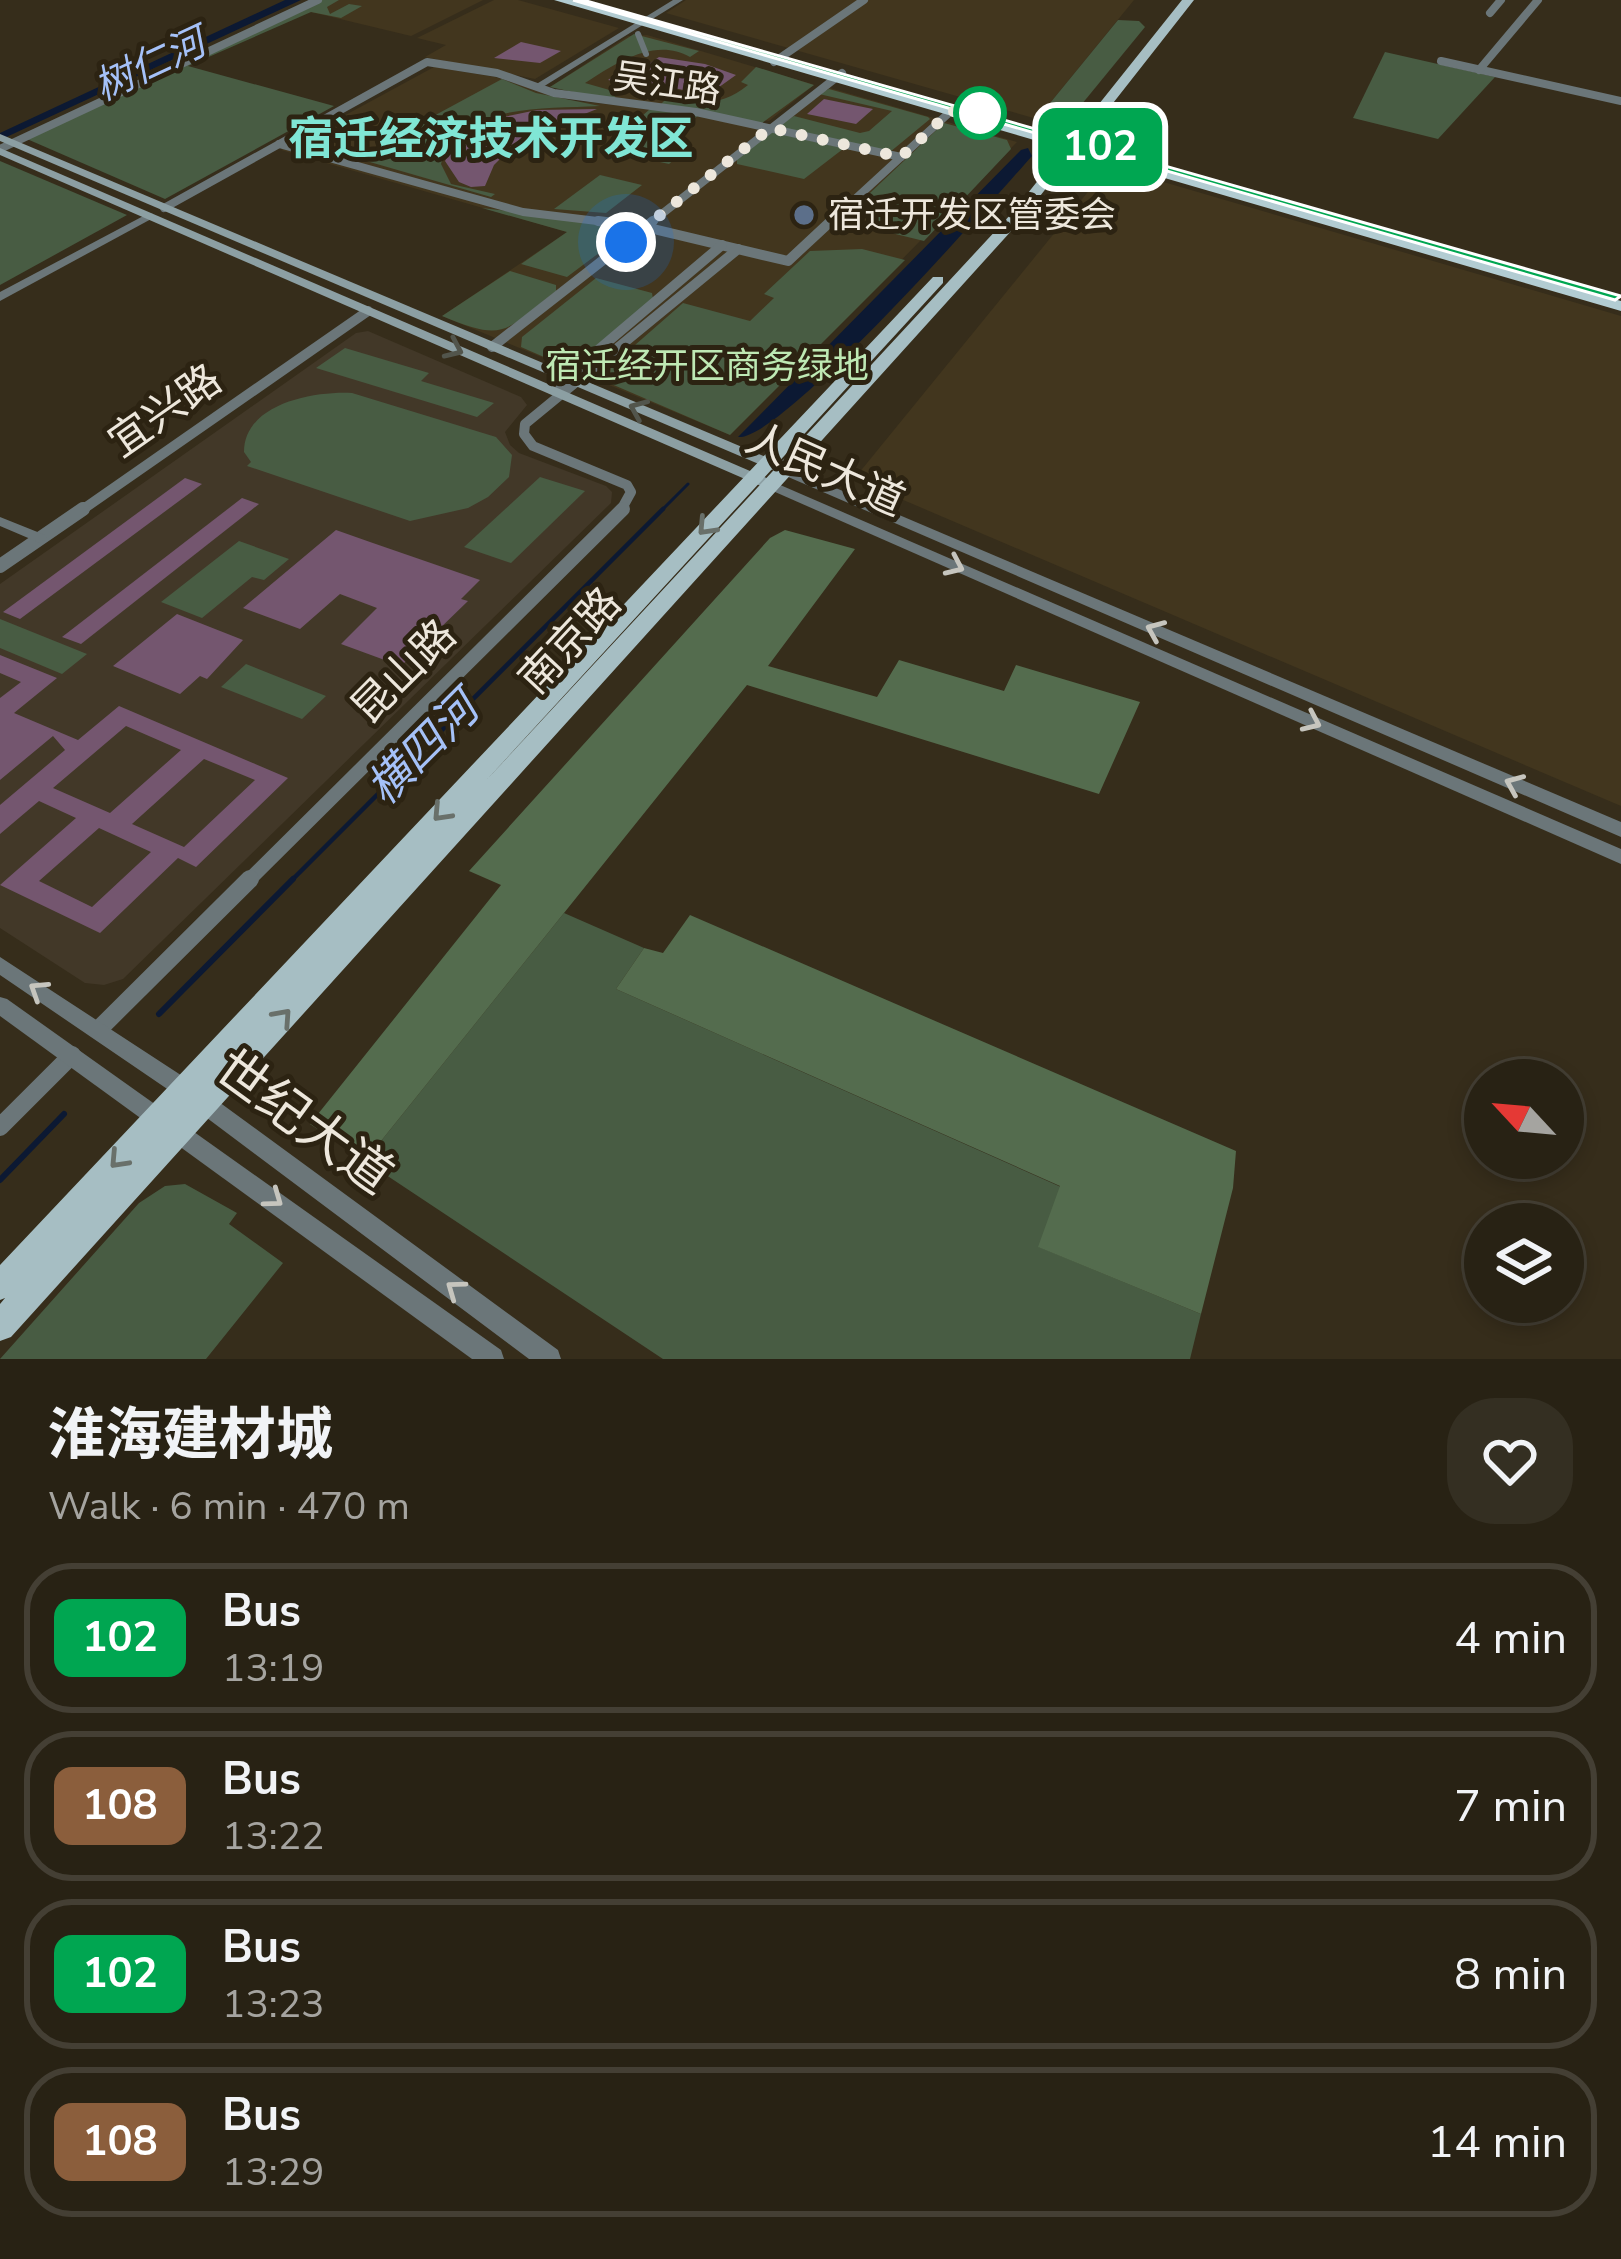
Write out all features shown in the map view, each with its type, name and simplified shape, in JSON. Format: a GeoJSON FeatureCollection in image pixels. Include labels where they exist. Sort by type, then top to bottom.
{"type":"FeatureCollection","features":[{"type":"Feature","properties":{"kind":"highway"},"geometry":{"type":"LineString","coordinates":[[560,0],[1621,296]]}},
{"type":"Feature","properties":{"kind":"highway"},"geometry":{"type":"LineString","coordinates":[[579,0],[642,26]]}},
{"type":"Feature","properties":{"kind":"highway"},"geometry":{"type":"LineString","coordinates":[[837,76],[1621,306]]}},
{"type":"Feature","properties":{"kind":"main road","name":"南京路"},"geometry":{"type":"LineString","coordinates":[[1069,142],[1174,0]]}},
{"type":"Feature","properties":{"kind":"main road","name":"南京路"},"geometry":{"type":"LineString","coordinates":[[0,1326],[170,1123],[1069,142],[1188,0]]}},
{"type":"Feature","properties":{"kind":"main road","name":"人民大道"},"geometry":{"type":"LineString","coordinates":[[5,144],[572,381],[768,474]]}},
{"type":"Feature","properties":{"kind":"main road","name":"人民大道"},"geometry":{"type":"LineString","coordinates":[[5,144],[148,215],[558,394],[768,474]]}},
{"type":"Feature","properties":{"kind":"main road","name":"南京路"},"geometry":{"type":"LineString","coordinates":[[0,1286],[170,1123]]}},
{"type":"Feature","properties":{"kind":"street"},"geometry":{"type":"LineString","coordinates":[[5,144],[316,0]]}},
{"type":"Feature","properties":{"kind":"street"},"geometry":{"type":"LineString","coordinates":[[536,88],[679,0]]}},
{"type":"Feature","properties":{"kind":"street"},"geometry":{"type":"LineString","coordinates":[[778,59],[864,0]]}},
{"type":"Feature","properties":{"kind":"street"},"geometry":{"type":"LineString","coordinates":[[1490,13],[1501,0]]}},
{"type":"Feature","properties":{"kind":"street"},"geometry":{"type":"LineString","coordinates":[[1479,70],[1538,0]]}},
{"type":"Feature","properties":{"kind":"street"},"geometry":{"type":"LineString","coordinates":[[642,26],[646,54]]}},
{"type":"Feature","properties":{"kind":"street","name":"吴江路"},"geometry":{"type":"LineString","coordinates":[[280,144],[427,62],[497,74],[591,100],[696,112],[901,157]]}},
{"type":"Feature","properties":{"kind":"street"},"geometry":{"type":"LineString","coordinates":[[1441,62],[1621,101]]}},
{"type":"Feature","properties":{"kind":"street"},"geometry":{"type":"LineString","coordinates":[[492,347],[837,76]]}},
{"type":"Feature","properties":{"kind":"street"},"geometry":{"type":"LineString","coordinates":[[164,208],[280,144],[523,212],[645,227],[788,261],[951,111]]}},
{"type":"Feature","properties":{"kind":"street"},"geometry":{"type":"LineString","coordinates":[[0,294],[148,215]]}},
{"type":"Feature","properties":{"kind":"street"},"geometry":{"type":"LineString","coordinates":[[558,394],[722,245]]}},
{"type":"Feature","properties":{"kind":"street"},"geometry":{"type":"LineString","coordinates":[[572,381],[738,249]]}},
{"type":"Feature","properties":{"kind":"street","name":"宜兴路"},"geometry":{"type":"LineString","coordinates":[[0,566],[368,311]]}},
{"type":"Feature","properties":{"kind":"street","name":"昆山路"},"geometry":{"type":"LineString","coordinates":[[98,1030],[625,507],[631,492],[622,480],[527,440],[525,424],[558,394]]}},
{"type":"Feature","properties":{"kind":"street","name":"人民大道"},"geometry":{"type":"LineString","coordinates":[[768,474],[1621,830]]}},
{"type":"Feature","properties":{"kind":"street","name":"人民大道"},"geometry":{"type":"LineString","coordinates":[[768,474],[1621,857]]}},
{"type":"Feature","properties":{"kind":"street"},"geometry":{"type":"LineString","coordinates":[[0,520],[40,538]]}},
{"type":"Feature","properties":{"kind":"street","name":"世纪大道"},"geometry":{"type":"LineString","coordinates":[[0,965],[195,1096],[549,1359]]}},
{"type":"Feature","properties":{"kind":"street","name":"世纪大道"},"geometry":{"type":"LineString","coordinates":[[0,1005],[492,1359]]}},
{"type":"Feature","properties":{"kind":"street"},"geometry":{"type":"LineString","coordinates":[[0,1127],[72,1055]]}},
{"type":"Feature","properties":{"kind":"shaded area"},"geometry":{"type":"Polygon","coordinates":[[[336,0],[483,0],[411,36],[311,12],[336,0]]]}},
{"type":"Feature","properties":{"kind":"shaded area"},"geometry":{"type":"Polygon","coordinates":[[[494,0],[518,0],[619,28],[535,79],[425,57],[446,45],[417,38],[494,0]]]}},
{"type":"Feature","properties":{"kind":"shaded area"},"geometry":{"type":"Polygon","coordinates":[[[686,0],[1134,0],[1037,119],[666,13],[686,0]]]}},
{"type":"Feature","properties":{"kind":"shaded area"},"geometry":{"type":"Polygon","coordinates":[[[647,35],[814,85],[769,121],[550,87],[628,36],[647,35]]]}},
{"type":"Feature","properties":{"kind":"shaded area"},"geometry":{"type":"Polygon","coordinates":[[[434,67],[495,77],[568,100],[686,113],[769,131],[830,88],[1017,142],[730,435],[442,316],[567,232],[281,150],[434,67]]]}},
{"type":"Feature","properties":{"kind":"shaded area"},"geometry":{"type":"Polygon","coordinates":[[[1109,166],[1621,316],[1621,806],[854,479],[1109,166]]]}},
{"type":"Feature","properties":{"kind":"shaded area"},"geometry":{"type":"Polygon","coordinates":[[[368,331],[521,397],[527,405],[505,432],[510,445],[519,453],[606,486],[612,492],[611,503],[123,979],[104,985],[85,983],[0,928],[0,584],[356,333],[368,331]]]}},
{"type":"Feature","properties":{"kind":"green space"},"geometry":{"type":"Polygon","coordinates":[[[322,0],[339,0],[327,7],[330,14],[349,4],[362,6],[341,18],[311,12],[188,66],[334,106],[165,199],[27,139],[322,0]]]}},
{"type":"Feature","properties":{"kind":"green space"},"geometry":{"type":"Polygon","coordinates":[[[1118,20],[1139,21],[1145,27],[1068,121],[1037,119],[1118,20]]]}},
{"type":"Feature","properties":{"kind":"green space"},"geometry":{"type":"Polygon","coordinates":[[[634,34],[699,51],[690,57],[650,51],[585,83],[620,93],[610,100],[550,87],[634,34]]]}},
{"type":"Feature","properties":{"kind":"green space"},"geometry":{"type":"Polygon","coordinates":[[[1385,52],[1495,77],[1438,139],[1353,118],[1385,52]]]}},
{"type":"Feature","properties":{"kind":"green space"},"geometry":{"type":"Polygon","coordinates":[[[756,67],[814,85],[762,123],[661,104],[667,98],[700,102],[728,97],[748,85],[741,82],[756,67]]]}},
{"type":"Feature","properties":{"kind":"green space"},"geometry":{"type":"Polygon","coordinates":[[[502,79],[536,93],[600,106],[502,114],[448,140],[441,164],[451,184],[495,194],[491,197],[356,158],[502,79]]]}},
{"type":"Feature","properties":{"kind":"green space"},"geometry":{"type":"Polygon","coordinates":[[[829,89],[930,119],[890,152],[776,128],[794,116],[860,133],[892,111],[819,94],[829,89]]]}},
{"type":"Feature","properties":{"kind":"green space"},"geometry":{"type":"Polygon","coordinates":[[[650,109],[699,115],[658,146],[661,153],[677,157],[669,164],[628,155],[663,129],[635,122],[650,109]]]}},
{"type":"Feature","properties":{"kind":"green space","name":"宿迁经开区商务绿地"},"geometry":{"type":"Polygon","coordinates":[[[944,123],[1007,140],[1011,149],[924,241],[879,230],[867,216],[852,210],[944,123]]]}},
{"type":"Feature","properties":{"kind":"green space"},"geometry":{"type":"Polygon","coordinates":[[[772,132],[843,149],[804,179],[737,164],[737,158],[772,132]]]}},
{"type":"Feature","properties":{"kind":"green space"},"geometry":{"type":"Polygon","coordinates":[[[0,161],[127,215],[0,285],[0,161]]]}},
{"type":"Feature","properties":{"kind":"green space"},"geometry":{"type":"Polygon","coordinates":[[[600,175],[642,185],[606,213],[554,209],[600,175]]]}},
{"type":"Feature","properties":{"kind":"green space"},"geometry":{"type":"Polygon","coordinates":[[[482,208],[635,226],[567,277],[521,264],[567,232],[482,208]]]}},
{"type":"Feature","properties":{"kind":"green space","name":"宿迁经开区商务绿地"},"geometry":{"type":"Polygon","coordinates":[[[862,249],[905,260],[730,435],[609,383],[611,366],[683,303],[750,321],[774,298],[764,294],[810,251],[862,249]]]}},
{"type":"Feature","properties":{"kind":"green space"},"geometry":{"type":"Polygon","coordinates":[[[510,271],[556,285],[556,291],[504,329],[480,329],[442,316],[510,271]]]}},
{"type":"Feature","properties":{"kind":"green space","name":"宿迁经开区商务绿地"},"geometry":{"type":"Polygon","coordinates":[[[596,278],[652,293],[653,299],[569,368],[521,347],[522,337],[596,278]]]}},
{"type":"Feature","properties":{"kind":"green space"},"geometry":{"type":"Polygon","coordinates":[[[345,348],[429,373],[421,381],[494,403],[477,417],[316,368],[345,348]]]}},
{"type":"Feature","properties":{"kind":"green space"},"geometry":{"type":"Polygon","coordinates":[[[352,393],[496,437],[512,455],[509,477],[468,508],[410,521],[247,466],[251,462],[244,452],[247,436],[268,412],[301,398],[352,393]]]}},
{"type":"Feature","properties":{"kind":"green space"},"geometry":{"type":"Polygon","coordinates":[[[540,477],[585,491],[511,563],[464,547],[540,477]]]}},
{"type":"Feature","properties":{"kind":"green space"},"geometry":{"type":"Polygon","coordinates":[[[785,530],[855,549],[768,666],[877,697],[899,660],[1004,691],[1016,665],[1140,702],[1099,794],[747,685],[365,1161],[310,1124],[501,885],[469,871],[770,538],[785,530]]]}},
{"type":"Feature","properties":{"kind":"green space"},"geometry":{"type":"Polygon","coordinates":[[[239,541],[289,559],[264,580],[252,577],[202,618],[161,602],[239,541]]]}},
{"type":"Feature","properties":{"kind":"green space"},"geometry":{"type":"Polygon","coordinates":[[[0,619],[87,654],[62,674],[0,648],[0,619]]]}},
{"type":"Feature","properties":{"kind":"green space"},"geometry":{"type":"Polygon","coordinates":[[[246,664],[326,696],[302,719],[221,687],[246,664]]]}},
{"type":"Feature","properties":{"kind":"green space"},"geometry":{"type":"Polygon","coordinates":[[[564,913],[644,948],[616,989],[1061,1187],[1039,1247],[1201,1314],[1190,1359],[663,1359],[365,1161],[564,913]]]}},
{"type":"Feature","properties":{"kind":"green space"},"geometry":{"type":"Polygon","coordinates":[[[690,915],[1236,1151],[1233,1188],[1201,1314],[1038,1247],[1060,1186],[616,989],[644,948],[663,953],[690,915]]]}},
{"type":"Feature","properties":{"kind":"green space"},"geometry":{"type":"Polygon","coordinates":[[[185,1184],[237,1213],[229,1224],[283,1263],[206,1359],[0,1359],[139,1203],[165,1186],[185,1184]]]}},
{"type":"Feature","properties":{"kind":"water","name":"树仁河"},"geometry":{"type":"Polygon","coordinates":[[[285,0],[301,0],[0,140],[0,133],[285,0]]]}},
{"type":"Feature","properties":{"kind":"water"},"geometry":{"type":"Polygon","coordinates":[[[1028,148],[1032,156],[840,362],[761,428],[738,437],[1021,150],[1028,148]]]}},
{"type":"Feature","properties":{"kind":"building"},"geometry":{"type":"Polygon","coordinates":[[[521,42],[561,51],[540,63],[494,58],[521,42]]]}},
{"type":"Feature","properties":{"kind":"building"},"geometry":{"type":"Polygon","coordinates":[[[659,57],[705,64],[736,75],[708,95],[634,80],[628,84],[608,80],[637,60],[650,63],[659,57]]]}},
{"type":"Feature","properties":{"kind":"building"},"geometry":{"type":"Polygon","coordinates":[[[824,99],[873,109],[856,124],[807,114],[824,99]]]}},
{"type":"Feature","properties":{"kind":"building"},"geometry":{"type":"Polygon","coordinates":[[[597,109],[519,140],[494,165],[485,186],[459,182],[445,161],[458,137],[489,120],[537,110],[597,109]]]}},
{"type":"Feature","properties":{"kind":"building"},"geometry":{"type":"Polygon","coordinates":[[[185,478],[202,484],[20,619],[3,612],[185,478]]]}},
{"type":"Feature","properties":{"kind":"building"},"geometry":{"type":"Polygon","coordinates":[[[242,498],[259,504],[81,644],[62,637],[242,498]]]}},
{"type":"Feature","properties":{"kind":"building"},"geometry":{"type":"Polygon","coordinates":[[[336,530],[480,580],[461,599],[468,601],[401,666],[341,644],[377,608],[340,594],[300,629],[243,608],[336,530]]]}},
{"type":"Feature","properties":{"kind":"building"},"geometry":{"type":"Polygon","coordinates":[[[177,614],[243,640],[207,679],[200,676],[180,694],[113,666],[177,614]]]}},
{"type":"Feature","properties":{"kind":"building"},"geometry":{"type":"Polygon","coordinates":[[[0,655],[57,678],[14,713],[78,740],[119,706],[288,778],[196,867],[178,858],[100,933],[0,885],[76,818],[39,801],[0,834],[0,805],[65,750],[53,736],[0,780],[0,698],[21,682],[0,673],[0,655]],[[126,726],[53,788],[110,813],[181,750],[126,726]],[[204,759],[132,824],[184,847],[255,780],[204,759]],[[99,828],[39,881],[92,907],[151,852],[99,828]]]}},
{"type":"Feature","properties":{"kind":"waterway","name":"横四河"},"geometry":{"type":"LineString","coordinates":[[293,879],[688,484]]}},
{"type":"Feature","properties":{"kind":"waterway","name":"横四河"},"geometry":{"type":"LineString","coordinates":[[159,1014],[293,879]]}},
{"type":"Feature","properties":{"kind":"waterway","name":"横四河"},"geometry":{"type":"LineString","coordinates":[[290,882],[293,879]]}},
{"type":"Feature","properties":{"kind":"waterway","name":"横四河"},"geometry":{"type":"LineString","coordinates":[[0,1180],[64,1114]]}},
{"type":"Feature","properties":{"kind":"bus line","name":"102"},"geometry":{"type":"LineString","coordinates":[[579,0],[1621,296]]}},
{"type":"Feature","properties":{"kind":"place","name":"宿迁开发区管委会"},"geometry":{"type":"Point","coordinates":[804,215]}},
{"type":"Feature","properties":{"kind":"district","name":"宿迁经济技术开发区"},"geometry":{"type":"Point","coordinates":[491,139]}},
{"type":"Feature","properties":{"kind":"route"},"geometry":{"type":"LineString","coordinates":[[626,242],[770,128],[901,157],[951,111],[980,113]]}}]}
